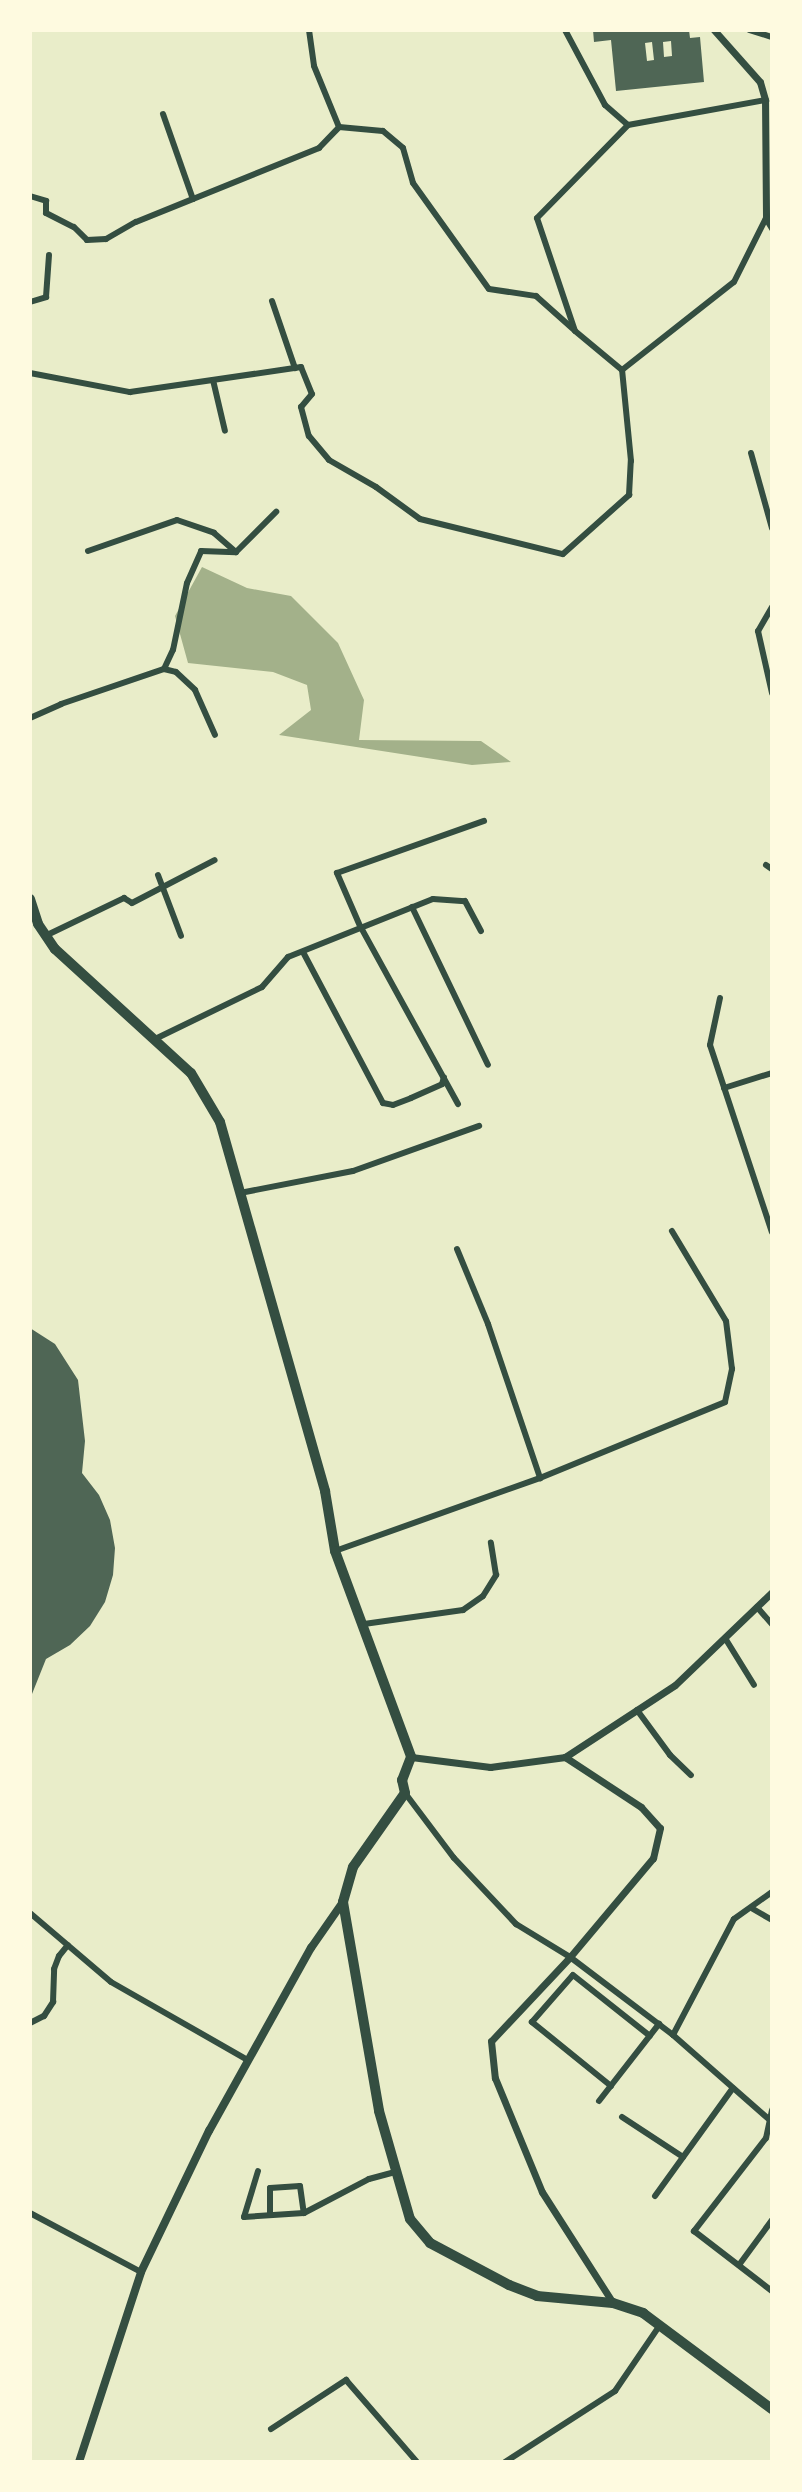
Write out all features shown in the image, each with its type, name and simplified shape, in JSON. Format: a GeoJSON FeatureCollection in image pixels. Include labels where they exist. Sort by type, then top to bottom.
{"type":"FeatureCollection","features":[{"type":"Feature","properties":{"kind":"highway"},"geometry":{"type":"LineString","coordinates":[[30,899],[45,936],[191,1073],[220,1122],[325,1491],[335,1551],[364,1624],[389,1705],[411,1757],[402,1780],[405,1793],[353,1867],[343,1902],[379,2111],[410,2219],[430,2243],[465,2264],[537,2296],[613,2303],[643,2313],[772,2409]]}},
{"type":"Feature","properties":{"kind":"main road"},"geometry":{"type":"LineString","coordinates":[[79,2462],[141,2272],[209,2131],[311,1948],[343,1902]]}},
{"type":"Feature","properties":{"kind":"street"},"geometry":{"type":"LineString","coordinates":[[309,30],[314,66],[339,127]]}},
{"type":"Feature","properties":{"kind":"street"},"geometry":{"type":"LineString","coordinates":[[565,30],[605,105],[628,125]]}},
{"type":"Feature","properties":{"kind":"street"},"geometry":{"type":"LineString","coordinates":[[622,370],[734,282],[766,218],[765,100],[760,82],[714,30]]}},
{"type":"Feature","properties":{"kind":"street"},"geometry":{"type":"LineString","coordinates":[[749,30],[772,37]]}},
{"type":"Feature","properties":{"kind":"street"},"geometry":{"type":"LineString","coordinates":[[575,331],[537,218],[628,125],[765,100]]}},
{"type":"Feature","properties":{"kind":"street"},"geometry":{"type":"LineString","coordinates":[[163,114],[193,199]]}},
{"type":"Feature","properties":{"kind":"street"},"geometry":{"type":"LineString","coordinates":[[30,196],[46,201],[46,213],[74,227],[87,240],[106,239],[136,222],[319,148],[339,127]]}},
{"type":"Feature","properties":{"kind":"street"},"geometry":{"type":"LineString","coordinates":[[30,373],[130,392],[301,367],[312,394],[301,407],[309,436],[329,460],[376,487],[420,519],[563,554],[629,495],[631,461],[622,370],[536,296],[489,289],[413,183],[403,148],[383,131],[339,127]]}},
{"type":"Feature","properties":{"kind":"street"},"geometry":{"type":"LineString","coordinates":[[766,218],[772,228]]}},
{"type":"Feature","properties":{"kind":"street"},"geometry":{"type":"LineString","coordinates":[[30,302],[46,297],[49,255]]}},
{"type":"Feature","properties":{"kind":"street"},"geometry":{"type":"LineString","coordinates":[[272,301],[295,368]]}},
{"type":"Feature","properties":{"kind":"street"},"geometry":{"type":"LineString","coordinates":[[213,380],[225,431]]}},
{"type":"Feature","properties":{"kind":"street"},"geometry":{"type":"LineString","coordinates":[[751,453],[772,528]]}},
{"type":"Feature","properties":{"kind":"street"},"geometry":{"type":"LineString","coordinates":[[164,669],[173,650],[187,583],[201,551],[236,552],[276,512]]}},
{"type":"Feature","properties":{"kind":"street"},"geometry":{"type":"LineString","coordinates":[[88,551],[177,520],[214,533],[236,552]]}},
{"type":"Feature","properties":{"kind":"street"},"geometry":{"type":"LineString","coordinates":[[772,607],[758,631],[772,693]]}},
{"type":"Feature","properties":{"kind":"street"},"geometry":{"type":"LineString","coordinates":[[30,718],[61,704],[164,669],[176,672],[195,690],[215,735]]}},
{"type":"Feature","properties":{"kind":"street"},"geometry":{"type":"LineString","coordinates":[[458,1104],[360,926],[337,873],[484,821]]}},
{"type":"Feature","properties":{"kind":"street"},"geometry":{"type":"LineString","coordinates":[[45,936],[124,898],[132,903],[215,860]]}},
{"type":"Feature","properties":{"kind":"street"},"geometry":{"type":"LineString","coordinates":[[158,875],[181,936]]}},
{"type":"Feature","properties":{"kind":"street"},"geometry":{"type":"LineString","coordinates":[[153,1040],[262,987],[288,957],[433,899],[465,901],[481,931]]}},
{"type":"Feature","properties":{"kind":"street"},"geometry":{"type":"LineString","coordinates":[[412,907],[488,1065]]}},
{"type":"Feature","properties":{"kind":"street"},"geometry":{"type":"LineString","coordinates":[[303,952],[383,1103],[393,1105],[411,1098],[442,1084],[444,1077]]}},
{"type":"Feature","properties":{"kind":"street"},"geometry":{"type":"LineString","coordinates":[[720,998],[710,1045],[772,1232]]}},
{"type":"Feature","properties":{"kind":"street"},"geometry":{"type":"LineString","coordinates":[[724,1088],[772,1073]]}},
{"type":"Feature","properties":{"kind":"street"},"geometry":{"type":"LineString","coordinates":[[240,1193],[353,1171],[479,1126]]}},
{"type":"Feature","properties":{"kind":"street"},"geometry":{"type":"LineString","coordinates":[[335,1551],[540,1478],[725,1402],[732,1369],[726,1321],[672,1231]]}},
{"type":"Feature","properties":{"kind":"street"},"geometry":{"type":"LineString","coordinates":[[457,1249],[488,1324],[540,1478]]}},
{"type":"Feature","properties":{"kind":"street"},"geometry":{"type":"LineString","coordinates":[[364,1624],[463,1610],[483,1596],[496,1575],[491,1542]]}},
{"type":"Feature","properties":{"kind":"street"},"geometry":{"type":"LineString","coordinates":[[411,1757],[490,1767],[565,1757],[675,1685],[772,1592]]}},
{"type":"Feature","properties":{"kind":"street"},"geometry":{"type":"LineString","coordinates":[[757,1607],[772,1624]]}},
{"type":"Feature","properties":{"kind":"street"},"geometry":{"type":"LineString","coordinates":[[725,1638],[754,1685]]}},
{"type":"Feature","properties":{"kind":"street"},"geometry":{"type":"LineString","coordinates":[[637,1710],[670,1755],[691,1775]]}},
{"type":"Feature","properties":{"kind":"street"},"geometry":{"type":"LineString","coordinates":[[565,1757],[641,1807],[660,1828],[653,1858],[570,1957],[491,2041],[494,2066],[517,2136],[542,2192],[613,2303]]}},
{"type":"Feature","properties":{"kind":"street"},"geometry":{"type":"LineString","coordinates":[[405,1793],[454,1858],[516,1924],[570,1957],[659,2024],[770,2120]]}},
{"type":"Feature","properties":{"kind":"street"},"geometry":{"type":"LineString","coordinates":[[673,2035],[734,1919],[753,1909],[772,1892]]}},
{"type":"Feature","properties":{"kind":"street"},"geometry":{"type":"LineString","coordinates":[[753,1909],[772,1920]]}},
{"type":"Feature","properties":{"kind":"street"},"geometry":{"type":"LineString","coordinates":[[30,1913],[111,1982],[248,2060]]}},
{"type":"Feature","properties":{"kind":"street"},"geometry":{"type":"LineString","coordinates":[[30,2023],[44,2016],[53,2002],[54,1969],[68,1945]]}},
{"type":"Feature","properties":{"kind":"street"},"geometry":{"type":"LineString","coordinates":[[611,2086],[532,2022],[573,1975],[650,2036]]}},
{"type":"Feature","properties":{"kind":"street"},"geometry":{"type":"LineString","coordinates":[[599,2101],[659,2024]]}},
{"type":"Feature","properties":{"kind":"street"},"geometry":{"type":"LineString","coordinates":[[655,2196],[733,2088]]}},
{"type":"Feature","properties":{"kind":"street"},"geometry":{"type":"LineString","coordinates":[[772,2110],[766,2138],[694,2231],[772,2291]]}},
{"type":"Feature","properties":{"kind":"street"},"geometry":{"type":"LineString","coordinates":[[622,2117],[683,2157]]}},
{"type":"Feature","properties":{"kind":"street"},"geometry":{"type":"LineString","coordinates":[[258,2171],[244,2217],[304,2213],[369,2179],[395,2172]]}},
{"type":"Feature","properties":{"kind":"street"},"geometry":{"type":"LineString","coordinates":[[270,2215],[270,2188],[300,2186],[304,2213]]}},
{"type":"Feature","properties":{"kind":"street"},"geometry":{"type":"LineString","coordinates":[[30,2213],[141,2272]]}},
{"type":"Feature","properties":{"kind":"street"},"geometry":{"type":"LineString","coordinates":[[739,2265],[772,2220]]}},
{"type":"Feature","properties":{"kind":"street"},"geometry":{"type":"LineString","coordinates":[[505,2462],[615,2391],[660,2325]]}},
{"type":"Feature","properties":{"kind":"street"},"geometry":{"type":"LineString","coordinates":[[271,2429],[346,2380],[417,2462]]}},
{"type":"Feature","properties":{"kind":"shaded area"},"geometry":{"type":"Polygon","coordinates":[[[202,567],[247,588],[291,596],[338,643],[364,700],[359,740],[481,741],[511,762],[472,765],[279,735],[311,710],[307,685],[273,672],[188,663],[175,616],[202,567]]]}},
{"type":"Feature","properties":{"kind":"building"},"geometry":{"type":"Polygon","coordinates":[[[593,30],[689,30],[690,38],[700,37],[704,82],[616,91],[611,40],[594,42],[593,30]],[[671,41],[663,42],[664,57],[672,56],[671,41]],[[652,42],[645,43],[647,61],[654,60],[652,42]]]}},
{"type":"Feature","properties":{"kind":"building"},"geometry":{"type":"Polygon","coordinates":[[[30,1328],[55,1344],[78,1380],[85,1441],[82,1473],[99,1495],[110,1520],[115,1548],[113,1575],[105,1602],[90,1626],[70,1645],[46,1659],[30,1699],[30,1328]]]}}]}
